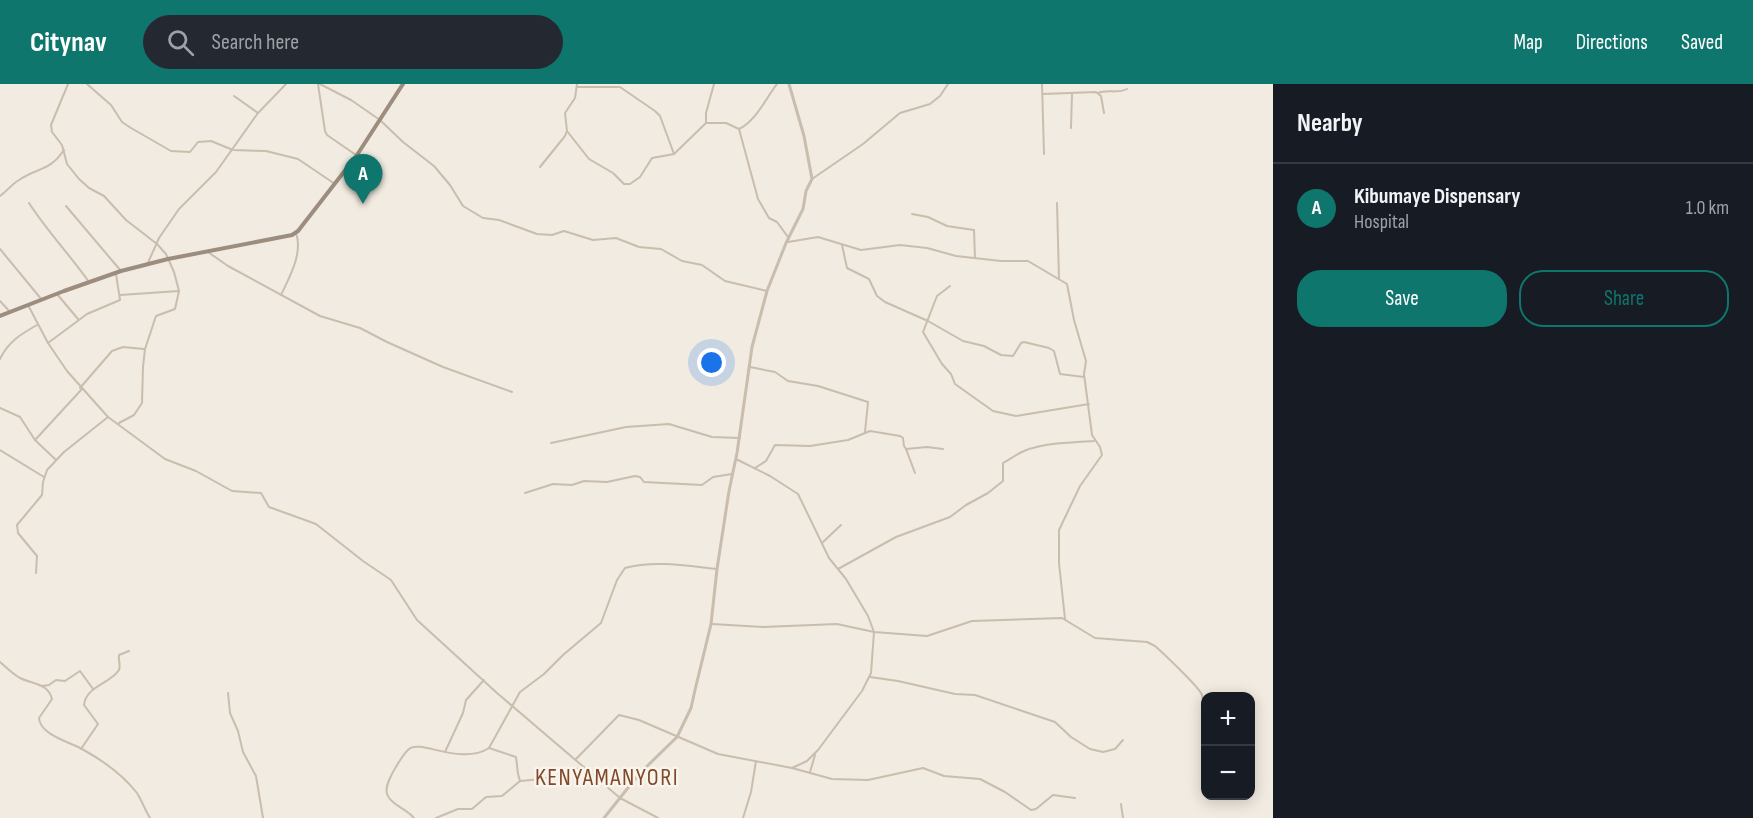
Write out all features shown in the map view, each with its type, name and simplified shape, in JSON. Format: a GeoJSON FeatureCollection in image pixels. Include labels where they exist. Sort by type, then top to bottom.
{"type":"FeatureCollection","features":[{"type":"Feature","properties":{"kind":"main road"},"geometry":{"type":"LineString","coordinates":[[0,316],[118,272],[168,259],[284,238],[296,233],[357,155],[404,84]]}},
{"type":"Feature","properties":{"kind":"street"},"geometry":{"type":"LineString","coordinates":[[68,84],[51,125],[52,132],[64,150],[67,164],[89,188],[104,196],[126,220],[164,250],[174,272],[179,291],[176,309],[156,316],[145,349],[142,367],[142,403],[134,415],[118,424]]}},
{"type":"Feature","properties":{"kind":"street"},"geometry":{"type":"LineString","coordinates":[[87,84],[111,105],[126,125],[165,148],[186,153],[190,152],[198,142],[205,141],[233,150],[266,151],[298,159],[335,184]]}},
{"type":"Feature","properties":{"kind":"street"},"geometry":{"type":"LineString","coordinates":[[147,265],[179,209],[216,172],[258,113],[286,84]]}},
{"type":"Feature","properties":{"kind":"street"},"geometry":{"type":"LineString","coordinates":[[706,123],[706,113],[714,84]]}},
{"type":"Feature","properties":{"kind":"street"},"geometry":{"type":"LineString","coordinates":[[739,129],[756,114],[777,84]]}},
{"type":"Feature","properties":{"kind":"street"},"geometry":{"type":"LineString","coordinates":[[789,84],[804,136],[812,178]]}},
{"type":"Feature","properties":{"kind":"street"},"geometry":{"type":"LineString","coordinates":[[604,818],[639,774],[677,737],[691,708],[711,624],[717,569],[740,438],[752,346],[767,291],[788,237],[802,209],[812,178],[863,144],[900,113],[930,104],[940,96],[948,84]]}},
{"type":"Feature","properties":{"kind":"street"},"geometry":{"type":"LineString","coordinates":[[1042,84],[1044,154]]}},
{"type":"Feature","properties":{"kind":"street"},"geometry":{"type":"LineString","coordinates":[[321,85],[367,110],[380,120],[403,142],[434,166],[450,185],[463,206],[483,218],[500,220],[537,234],[552,235],[564,231],[593,240],[616,238],[639,247],[661,249],[682,261],[702,265],[725,281],[767,291]]}},
{"type":"Feature","properties":{"kind":"street"},"geometry":{"type":"LineString","coordinates":[[321,85],[327,135],[357,155]]}},
{"type":"Feature","properties":{"kind":"street"},"geometry":{"type":"LineString","coordinates":[[674,154],[660,116],[655,111],[618,87],[577,86],[575,98],[565,113],[567,131],[590,159],[627,185],[640,177],[652,158],[674,154],[706,123],[726,123],[739,129],[758,199],[769,218],[777,222],[788,237]]}},
{"type":"Feature","properties":{"kind":"street"},"geometry":{"type":"LineString","coordinates":[[1043,94],[1120,92],[1127,89]]}},
{"type":"Feature","properties":{"kind":"street"},"geometry":{"type":"LineString","coordinates":[[1098,93],[1101,96],[1104,113]]}},
{"type":"Feature","properties":{"kind":"street"},"geometry":{"type":"LineString","coordinates":[[1071,128],[1072,94]]}},
{"type":"Feature","properties":{"kind":"street"},"geometry":{"type":"LineString","coordinates":[[234,96],[258,113]]}},
{"type":"Feature","properties":{"kind":"street"},"geometry":{"type":"LineString","coordinates":[[540,167],[567,131]]}},
{"type":"Feature","properties":{"kind":"street"},"geometry":{"type":"LineString","coordinates":[[0,196],[19,180],[53,163],[64,150]]}},
{"type":"Feature","properties":{"kind":"street"},"geometry":{"type":"LineString","coordinates":[[29,203],[51,236],[89,282]]}},
{"type":"Feature","properties":{"kind":"street"},"geometry":{"type":"LineString","coordinates":[[1057,203],[1059,279]]}},
{"type":"Feature","properties":{"kind":"street"},"geometry":{"type":"LineString","coordinates":[[48,343],[87,314],[121,299],[118,272],[66,206]]}},
{"type":"Feature","properties":{"kind":"street"},"geometry":{"type":"LineString","coordinates":[[912,214],[928,217],[947,226],[974,230],[975,258]]}},
{"type":"Feature","properties":{"kind":"street"},"geometry":{"type":"LineString","coordinates":[[281,295],[298,252],[299,241],[296,233]]}},
{"type":"Feature","properties":{"kind":"street"},"geometry":{"type":"LineString","coordinates":[[786,243],[818,237],[861,250],[907,246],[927,248],[948,255],[1001,261],[1028,261],[1067,284],[1074,320],[1086,361],[1084,376],[1091,428],[1095,441],[1100,447],[1101,457],[1080,486],[1059,530],[1058,556],[1065,619]]}},
{"type":"Feature","properties":{"kind":"street"},"geometry":{"type":"LineString","coordinates":[[842,245],[847,268],[869,279],[880,299],[928,321],[963,341],[984,346],[1001,354],[1013,356],[1024,342],[1049,348],[1054,351],[1056,367],[1060,374],[1084,376]]}},
{"type":"Feature","properties":{"kind":"street"},"geometry":{"type":"LineString","coordinates":[[0,249],[42,300]]}},
{"type":"Feature","properties":{"kind":"street"},"geometry":{"type":"LineString","coordinates":[[208,252],[219,261],[320,316],[360,328],[443,367],[512,392]]}},
{"type":"Feature","properties":{"kind":"street"},"geometry":{"type":"LineString","coordinates":[[950,286],[937,296],[923,330],[924,336],[951,374],[953,382],[993,411],[1016,416],[1089,404]]}},
{"type":"Feature","properties":{"kind":"street"},"geometry":{"type":"LineString","coordinates":[[120,295],[179,291]]}},
{"type":"Feature","properties":{"kind":"street"},"geometry":{"type":"LineString","coordinates":[[57,294],[78,320]]}},
{"type":"Feature","properties":{"kind":"street"},"geometry":{"type":"LineString","coordinates":[[0,301],[10,312]]}},
{"type":"Feature","properties":{"kind":"street"},"geometry":{"type":"LineString","coordinates":[[27,305],[48,343],[81,388],[108,417],[165,459],[196,471],[232,491],[261,493],[269,507],[316,524],[391,580],[417,620],[513,707],[620,798],[658,818]]}},
{"type":"Feature","properties":{"kind":"street"},"geometry":{"type":"LineString","coordinates":[[0,358],[8,345],[38,325]]}},
{"type":"Feature","properties":{"kind":"street"},"geometry":{"type":"LineString","coordinates":[[35,440],[112,351],[123,347],[145,349]]}},
{"type":"Feature","properties":{"kind":"street"},"geometry":{"type":"LineString","coordinates":[[750,367],[775,372],[788,381],[818,386],[868,402],[865,432]]}},
{"type":"Feature","properties":{"kind":"street"},"geometry":{"type":"LineString","coordinates":[[0,408],[20,417],[35,440],[56,460]]}},
{"type":"Feature","properties":{"kind":"street"},"geometry":{"type":"LineString","coordinates":[[36,573],[37,556],[16,529],[21,519],[42,495],[46,470],[108,417]]}},
{"type":"Feature","properties":{"kind":"street"},"geometry":{"type":"LineString","coordinates":[[551,443],[626,427],[669,424],[712,437],[740,438]]}},
{"type":"Feature","properties":{"kind":"street"},"geometry":{"type":"LineString","coordinates":[[755,468],[766,461],[775,445],[810,446],[848,440],[865,432],[877,431],[903,438],[915,473]]}},
{"type":"Feature","properties":{"kind":"street"},"geometry":{"type":"LineString","coordinates":[[838,569],[896,537],[950,517],[988,493],[1003,482],[1003,463],[1018,454],[1040,447],[1074,441],[1095,441]]}},
{"type":"Feature","properties":{"kind":"street"},"geometry":{"type":"LineString","coordinates":[[906,448],[943,449]]}},
{"type":"Feature","properties":{"kind":"street"},"geometry":{"type":"LineString","coordinates":[[0,450],[44,477]]}},
{"type":"Feature","properties":{"kind":"street"},"geometry":{"type":"LineString","coordinates":[[736,459],[770,476],[798,494],[829,558],[868,615],[874,632],[870,676],[854,702],[818,750],[807,761],[792,768]]}},
{"type":"Feature","properties":{"kind":"street"},"geometry":{"type":"LineString","coordinates":[[525,492],[553,484],[572,485],[588,480],[607,482],[635,476],[640,477],[644,482],[702,485],[713,477],[732,474]]}},
{"type":"Feature","properties":{"kind":"street"},"geometry":{"type":"LineString","coordinates":[[822,543],[841,525]]}},
{"type":"Feature","properties":{"kind":"street"},"geometry":{"type":"LineString","coordinates":[[414,818],[390,798],[386,786],[394,770],[411,748],[418,746],[464,756],[482,753],[489,748],[523,688],[544,674],[562,655],[601,623],[617,580],[625,568],[635,565],[673,565],[717,569]]}},
{"type":"Feature","properties":{"kind":"street"},"geometry":{"type":"LineString","coordinates":[[711,624],[763,627],[837,624],[874,632],[927,636],[972,621],[1065,619],[1092,637],[1147,642],[1155,646],[1201,692]]}},
{"type":"Feature","properties":{"kind":"street"},"geometry":{"type":"LineString","coordinates":[[81,749],[98,724],[84,705],[85,698],[117,671],[120,666],[119,655],[129,651]]}},
{"type":"Feature","properties":{"kind":"street"},"geometry":{"type":"LineString","coordinates":[[0,662],[16,676],[42,686],[49,686],[58,680],[65,681],[80,671],[93,689]]}},
{"type":"Feature","properties":{"kind":"street"},"geometry":{"type":"LineString","coordinates":[[870,676],[955,694],[975,695],[1004,704],[1055,723],[1076,741],[1097,752],[1115,749],[1123,740]]}},
{"type":"Feature","properties":{"kind":"street"},"geometry":{"type":"LineString","coordinates":[[445,752],[464,713],[466,700],[484,680]]}},
{"type":"Feature","properties":{"kind":"street"},"geometry":{"type":"LineString","coordinates":[[42,686],[52,697],[39,718],[39,722],[62,741],[81,749],[116,772],[136,792],[150,818]]}},
{"type":"Feature","properties":{"kind":"street"},"geometry":{"type":"LineString","coordinates":[[228,693],[230,713],[243,752],[256,776],[263,818]]}},
{"type":"Feature","properties":{"kind":"street"},"geometry":{"type":"LineString","coordinates":[[575,759],[619,715],[639,720],[718,754],[792,768],[832,779],[864,781],[898,772],[929,769],[944,776],[980,778],[997,786],[1033,810],[1053,795],[1075,798]]}},
{"type":"Feature","properties":{"kind":"street"},"geometry":{"type":"LineString","coordinates":[[489,748],[516,757],[520,781]]}},
{"type":"Feature","properties":{"kind":"street"},"geometry":{"type":"LineString","coordinates":[[810,772],[818,750]]}},
{"type":"Feature","properties":{"kind":"street"},"geometry":{"type":"LineString","coordinates":[[743,818],[751,792],[756,761]]}},
{"type":"Feature","properties":{"kind":"street"},"geometry":{"type":"LineString","coordinates":[[436,818],[458,809],[472,809],[486,798],[502,796],[520,781],[543,779],[584,767]]}},
{"type":"Feature","properties":{"kind":"street"},"geometry":{"type":"LineString","coordinates":[[1121,804],[1123,818]]}},
{"type":"Feature","properties":{"kind":"place","name":"Kibumaye Dispensary"},"geometry":{"type":"Point","coordinates":[363,204]}},
{"type":"Feature","properties":{"kind":"district","name":"KENYAMANYORI"},"geometry":{"type":"Point","coordinates":[607,777]}}]}
